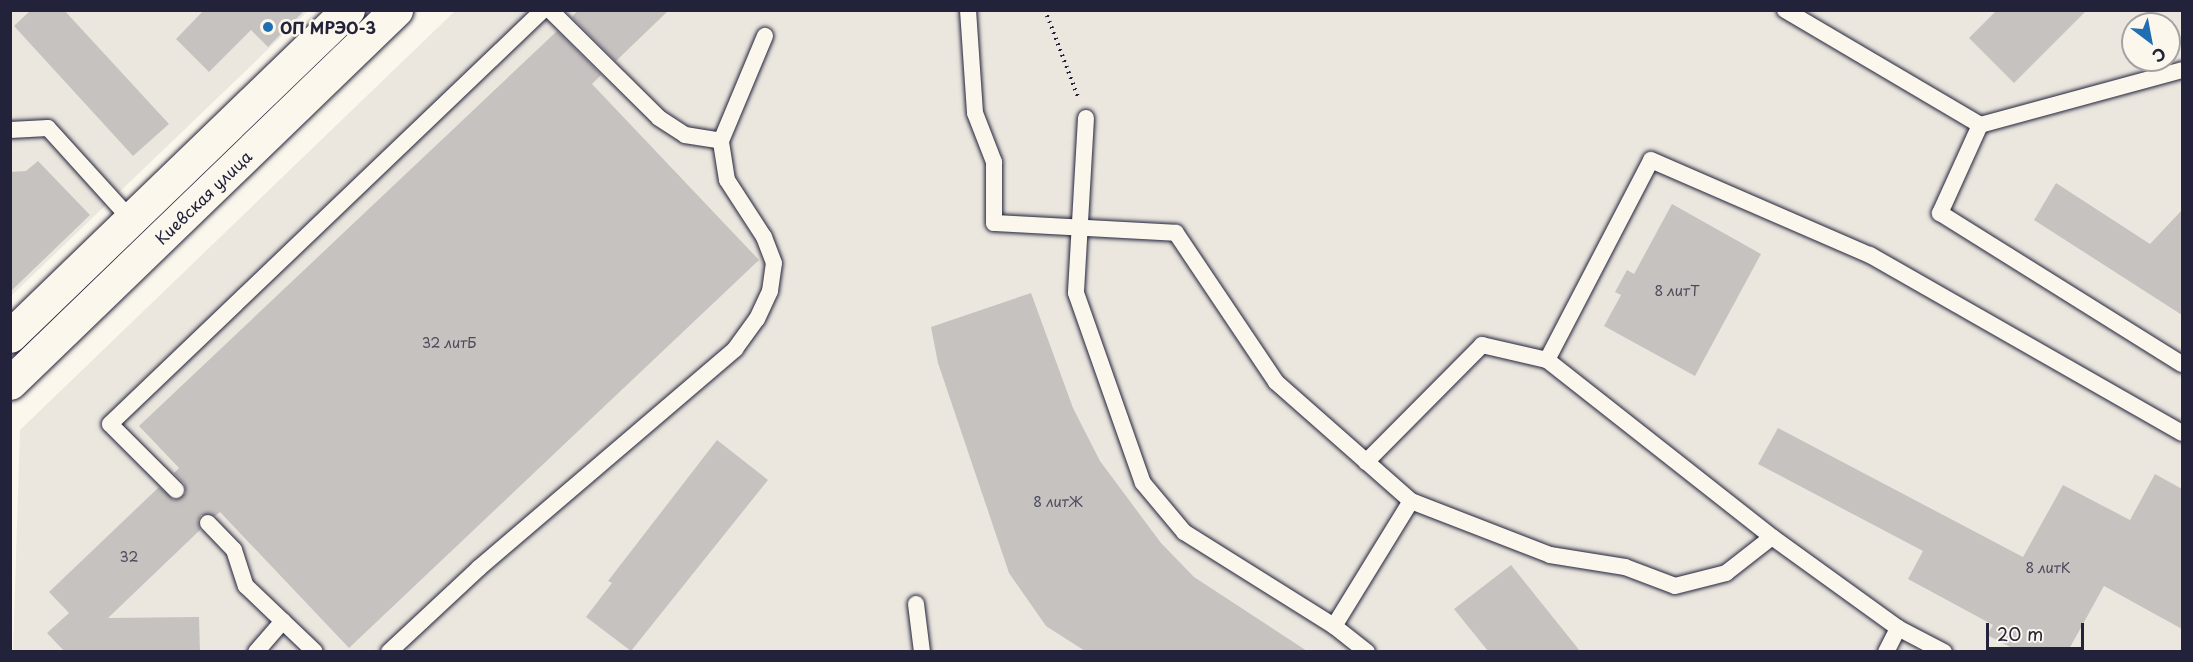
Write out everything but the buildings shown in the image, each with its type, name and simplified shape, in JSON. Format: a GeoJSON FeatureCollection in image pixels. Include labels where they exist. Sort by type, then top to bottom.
{"type":"FeatureCollection","features":[{"type":"Feature","properties":{"kind":"street","name":"Киевская улица"},"geometry":{"type":"LineString","coordinates":[[10,336],[348,10]]}},
{"type":"Feature","properties":{"kind":"street","name":"Киевская улица"},"geometry":{"type":"LineString","coordinates":[[10,383],[396,10]]}},
{"type":"Feature","properties":{"kind":"lane"},"geometry":{"type":"LineString","coordinates":[[176,490],[110,424],[543,10]]}},
{"type":"Feature","properties":{"kind":"lane"},"geometry":{"type":"LineString","coordinates":[[550,10],[659,118],[685,135],[721,141]]}},
{"type":"Feature","properties":{"kind":"lane"},"geometry":{"type":"LineString","coordinates":[[969,10],[975,113],[994,162],[994,223],[1176,233],[1276,382],[1411,501],[1550,555],[1625,567],[1675,586],[1726,573],[1772,537]]}},
{"type":"Feature","properties":{"kind":"lane"},"geometry":{"type":"LineString","coordinates":[[1785,10],[1980,125],[2182,70]]}},
{"type":"Feature","properties":{"kind":"lane"},"geometry":{"type":"LineString","coordinates":[[389,651],[479,568],[735,349],[757,320],[770,291],[774,263],[764,237],[728,180],[721,141],[765,36]]}},
{"type":"Feature","properties":{"kind":"lane"},"geometry":{"type":"LineString","coordinates":[[1086,118],[1076,293],[1143,483],[1184,532],[1334,626],[1367,651]]}},
{"type":"Feature","properties":{"kind":"lane"},"geometry":{"type":"LineString","coordinates":[[1980,125],[1940,213],[2182,364]]}},
{"type":"Feature","properties":{"kind":"lane"},"geometry":{"type":"LineString","coordinates":[[10,130],[48,128],[153,245]]}},
{"type":"Feature","properties":{"kind":"lane"},"geometry":{"type":"LineString","coordinates":[[1547,360],[1651,160],[1869,255],[2182,433]]}},
{"type":"Feature","properties":{"kind":"lane"},"geometry":{"type":"LineString","coordinates":[[1366,462],[1482,345],[1547,360],[1772,537],[1898,628],[1944,651]]}},
{"type":"Feature","properties":{"kind":"lane"},"geometry":{"type":"LineString","coordinates":[[1334,626],[1411,501]]}},
{"type":"Feature","properties":{"kind":"lane"},"geometry":{"type":"LineString","coordinates":[[208,523],[234,550],[246,586],[315,651]]}},
{"type":"Feature","properties":{"kind":"lane"},"geometry":{"type":"LineString","coordinates":[[916,604],[922,651]]}},
{"type":"Feature","properties":{"kind":"lane"},"geometry":{"type":"LineString","coordinates":[[256,651],[283,621]]}},
{"type":"Feature","properties":{"kind":"lane"},"geometry":{"type":"LineString","coordinates":[[1886,651],[1898,628]]}},
{"type":"Feature","properties":{"kind":"path"},"geometry":{"type":"LineString","coordinates":[[1045,10],[1086,118]]}},
{"type":"Feature","properties":{"kind":"shaded area"},"geometry":{"type":"Polygon","coordinates":[[[11,11],[308,11],[11,296],[11,11]]]}},
{"type":"Feature","properties":{"kind":"shaded area"},"geometry":{"type":"Polygon","coordinates":[[[455,11],[2182,11],[2182,651],[13,652],[20,430],[455,11]]]}},
{"type":"Feature","properties":{"kind":"place","name":"ОП МРЭО-3"},"geometry":{"type":"Point","coordinates":[268,27]}}]}
